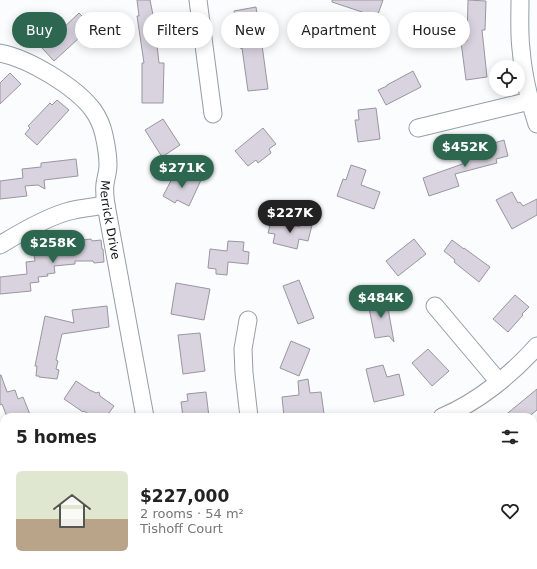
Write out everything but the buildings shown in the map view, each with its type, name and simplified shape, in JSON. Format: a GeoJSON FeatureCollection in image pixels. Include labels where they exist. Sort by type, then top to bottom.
{"type":"FeatureCollection","features":[{"type":"Feature","properties":{"kind":"street"},"geometry":{"type":"LineString","coordinates":[[198,0],[213,114]]}},
{"type":"Feature","properties":{"kind":"street"},"geometry":{"type":"LineString","coordinates":[[520,0],[520,49],[525,82],[537,124]]}},
{"type":"Feature","properties":{"kind":"street","name":"Merrick Drive"},"geometry":{"type":"LineString","coordinates":[[0,53],[9,54],[29,63],[65,85],[92,110],[100,122],[104,135],[108,163],[105,184],[106,205],[144,413]]}},
{"type":"Feature","properties":{"kind":"street"},"geometry":{"type":"LineString","coordinates":[[418,128],[530,101]]}},
{"type":"Feature","properties":{"kind":"street"},"geometry":{"type":"LineString","coordinates":[[0,245],[48,219],[66,212],[106,205]]}},
{"type":"Feature","properties":{"kind":"street"},"geometry":{"type":"LineString","coordinates":[[435,306],[499,382]]}},
{"type":"Feature","properties":{"kind":"street"},"geometry":{"type":"LineString","coordinates":[[248,320],[243,350],[249,413]]}},
{"type":"Feature","properties":{"kind":"street"},"geometry":{"type":"LineString","coordinates":[[451,413],[481,395],[499,382],[537,346]]}}]}
